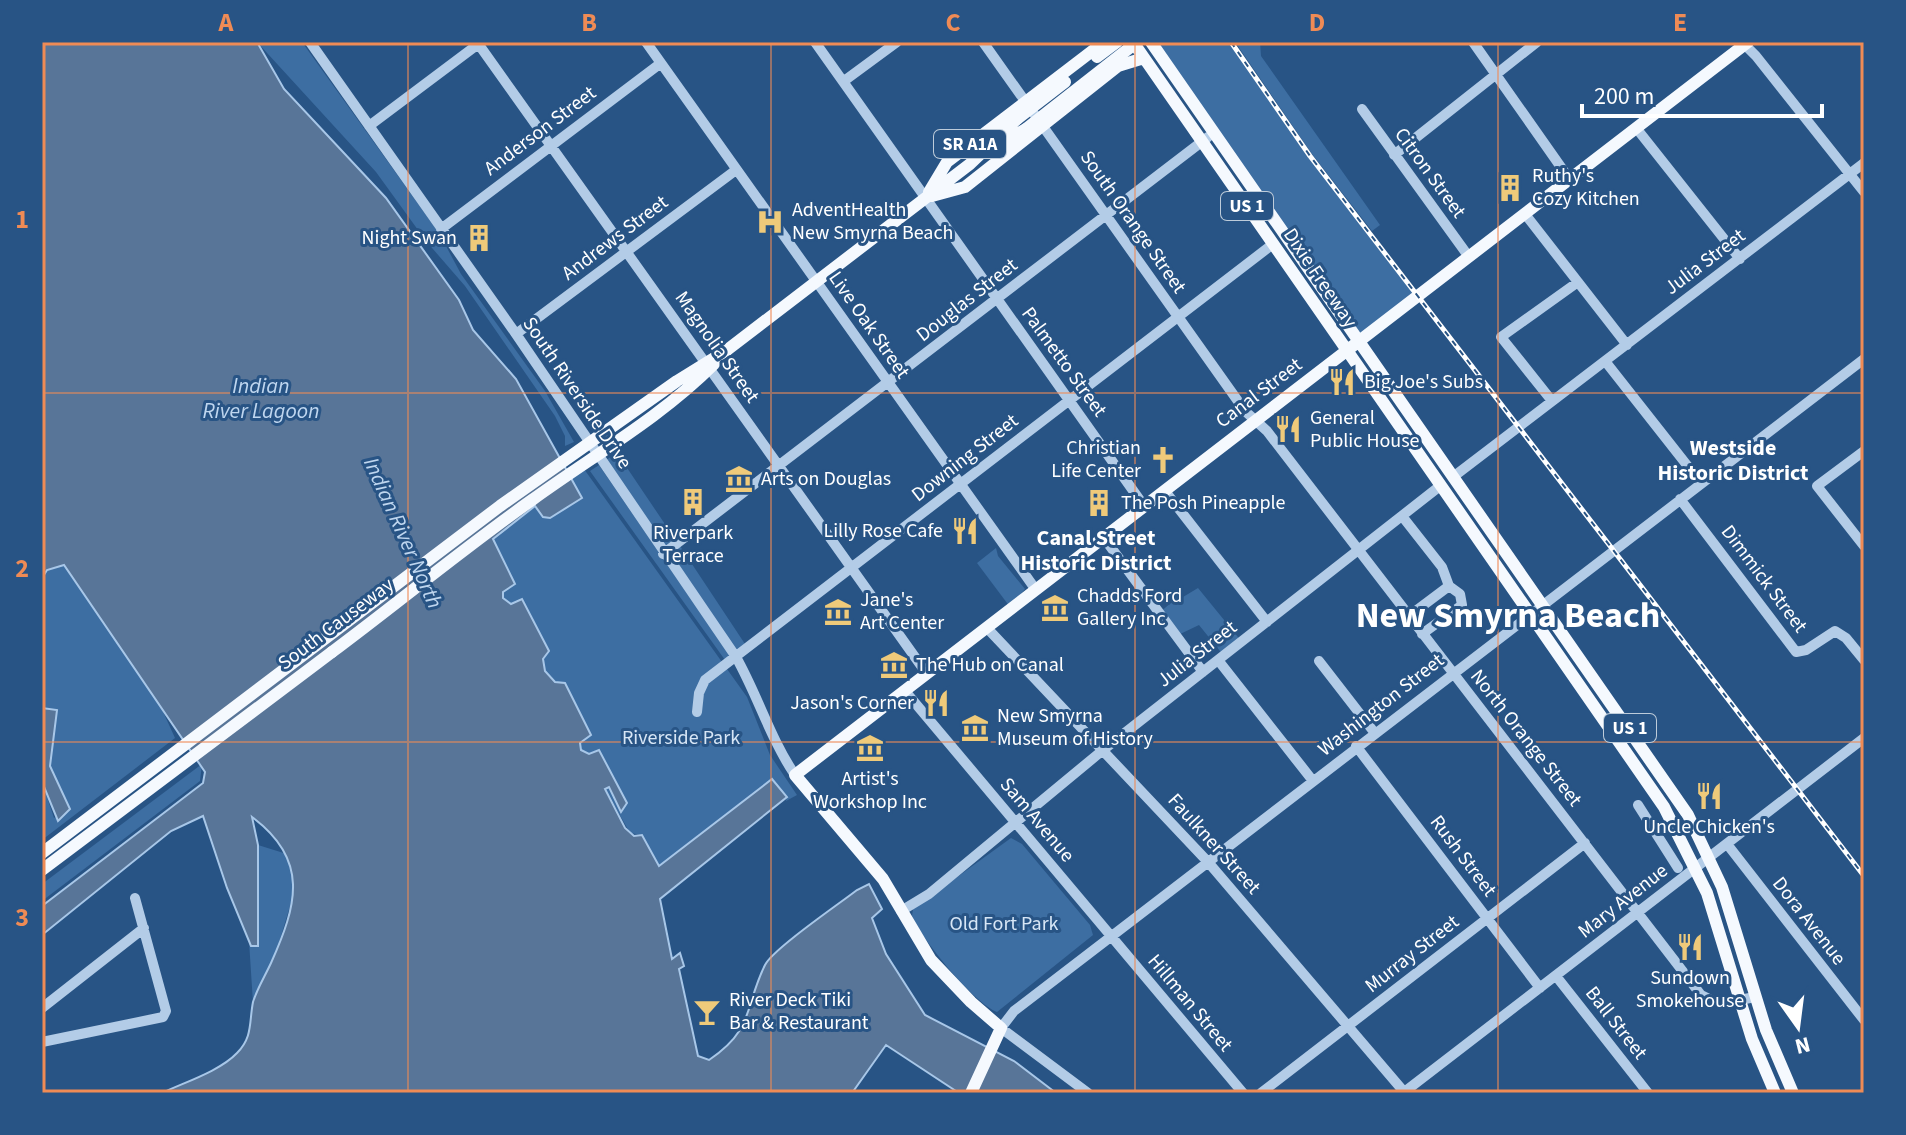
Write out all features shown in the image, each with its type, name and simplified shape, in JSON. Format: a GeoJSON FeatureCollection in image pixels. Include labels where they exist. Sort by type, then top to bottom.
{"type":"FeatureCollection","features":[{"type":"Feature","properties":{"kind":"main road","name":"SR A1A"},"geometry":{"type":"LineString","coordinates":[[925,198],[947,162],[1104,42]]}},
{"type":"Feature","properties":{"kind":"main road"},"geometry":{"type":"LineString","coordinates":[[1022,124],[1117,42]]}},
{"type":"Feature","properties":{"kind":"main road","name":"Dixie Freeway"},"geometry":{"type":"LineString","coordinates":[[1151,42],[1216,131],[1484,521]]}},
{"type":"Feature","properties":{"kind":"main road"},"geometry":{"type":"LineString","coordinates":[[925,198],[1135,43]]}},
{"type":"Feature","properties":{"kind":"main road"},"geometry":{"type":"LineString","coordinates":[[1118,66],[1135,43]]}},
{"type":"Feature","properties":{"kind":"main road","name":"Dixie Freeway"},"geometry":{"type":"LineString","coordinates":[[1135,43],[1529,614]]}},
{"type":"Feature","properties":{"kind":"main road","name":"Canal Street"},"geometry":{"type":"LineString","coordinates":[[795,775],[1745,43]]}},
{"type":"Feature","properties":{"kind":"main road","name":"SR A1A"},"geometry":{"type":"LineString","coordinates":[[815,280],[925,198],[965,187],[1118,66],[1144,58]]}},
{"type":"Feature","properties":{"kind":"main road","name":"South Causeway"},"geometry":{"type":"LineString","coordinates":[[42,870],[506,518],[666,407],[727,350],[815,280]]}},
{"type":"Feature","properties":{"kind":"main road","name":"South Causeway"},"geometry":{"type":"LineString","coordinates":[[42,853],[500,506],[677,381],[727,350]]}},
{"type":"Feature","properties":{"kind":"main road"},"geometry":{"type":"LineString","coordinates":[[1419,456],[1453,477]]}},
{"type":"Feature","properties":{"kind":"main road"},"geometry":{"type":"LineString","coordinates":[[1440,486],[1452,490],[1484,521]]}},
{"type":"Feature","properties":{"kind":"main road","name":"US 1"},"geometry":{"type":"LineString","coordinates":[[1484,521],[1663,775],[1710,857],[1737,929],[1755,997],[1793,1093]]}},
{"type":"Feature","properties":{"kind":"main road","name":"US 1"},"geometry":{"type":"LineString","coordinates":[[1529,614],[1653,789],[1696,867],[1775,1093]]}},
{"type":"Feature","properties":{"kind":"main road"},"geometry":{"type":"LineString","coordinates":[[795,775],[883,879],[931,960],[1001,1028],[971,1093]]}},
{"type":"Feature","properties":{"kind":"street","name":"South Riverside Drive"},"geometry":{"type":"LineString","coordinates":[[310,42],[516,334],[736,657],[756,691],[772,739],[795,775]]}},
{"type":"Feature","properties":{"kind":"street","name":"Live Oak Street"},"geometry":{"type":"LineString","coordinates":[[646,42],[1036,590]]}},
{"type":"Feature","properties":{"kind":"street","name":"Palmetto Street"},"geometry":{"type":"LineString","coordinates":[[815,42],[1144,506]]}},
{"type":"Feature","properties":{"kind":"street"},"geometry":{"type":"LineString","coordinates":[[844,81],[897,42]]}},
{"type":"Feature","properties":{"kind":"street","name":"South Orange Street"},"geometry":{"type":"LineString","coordinates":[[983,42],[1245,411],[1257,421]]}},
{"type":"Feature","properties":{"kind":"street"},"geometry":{"type":"LineString","coordinates":[[1473,42],[1570,180]]}},
{"type":"Feature","properties":{"kind":"street"},"geometry":{"type":"LineString","coordinates":[[1394,155],[1537,42]]}},
{"type":"Feature","properties":{"kind":"street"},"geometry":{"type":"LineString","coordinates":[[369,126],[478,43]]}},
{"type":"Feature","properties":{"kind":"street","name":"Magnolia Street"},"geometry":{"type":"LineString","coordinates":[[478,43],[927,674]]}},
{"type":"Feature","properties":{"kind":"street"},"geometry":{"type":"LineString","coordinates":[[1745,43],[1864,192]]}},
{"type":"Feature","properties":{"kind":"street","name":"Anderson Street"},"geometry":{"type":"LineString","coordinates":[[441,229],[661,63]]}},
{"type":"Feature","properties":{"kind":"street","name":"Citron Street"},"geometry":{"type":"LineString","coordinates":[[1362,109],[1469,257]]}},
{"type":"Feature","properties":{"kind":"street"},"geometry":{"type":"LineString","coordinates":[[1637,129],[1740,259]]}},
{"type":"Feature","properties":{"kind":"street","name":"Douglas Street"},"geometry":{"type":"LineString","coordinates":[[663,554],[889,384],[1104,213],[1216,131]]}},
{"type":"Feature","properties":{"kind":"street","name":"Julia Street"},"geometry":{"type":"LineString","coordinates":[[1453,477],[1864,163]]}},
{"type":"Feature","properties":{"kind":"street","name":"Andrews Street"},"geometry":{"type":"LineString","coordinates":[[516,334],[736,170]]}},
{"type":"Feature","properties":{"kind":"street"},"geometry":{"type":"LineString","coordinates":[[1525,214],[1627,345]]}},
{"type":"Feature","properties":{"kind":"street","name":"Downing Street"},"geometry":{"type":"LineString","coordinates":[[697,712],[699,693],[705,680],[1273,244]]}},
{"type":"Feature","properties":{"kind":"street"},"geometry":{"type":"LineString","coordinates":[[1552,401],[1501,337],[1578,282]]}},
{"type":"Feature","properties":{"kind":"street","name":"Washington Street"},"geometry":{"type":"LineString","coordinates":[[1001,1028],[1014,1011],[1110,936],[1864,359]]}},
{"type":"Feature","properties":{"kind":"street"},"geometry":{"type":"LineString","coordinates":[[1605,361],[1701,483]]}},
{"type":"Feature","properties":{"kind":"street","name":"North Orange Street"},"geometry":{"type":"LineString","coordinates":[[1257,421],[1701,995],[1719,1004],[1755,997]]}},
{"type":"Feature","properties":{"kind":"street"},"geometry":{"type":"LineString","coordinates":[[1864,451],[1817,486],[1864,546]]}},
{"type":"Feature","properties":{"kind":"street","name":"Julia Street"},"geometry":{"type":"LineString","coordinates":[[901,911],[1017,824],[1103,750],[1440,486]]}},
{"type":"Feature","properties":{"kind":"street"},"geometry":{"type":"LineString","coordinates":[[1165,491],[1267,622]]}},
{"type":"Feature","properties":{"kind":"street","name":"Dimmick Street"},"geometry":{"type":"LineString","coordinates":[[1680,499],[1796,652],[1806,650],[1835,631],[1846,638],[1864,660]]}},
{"type":"Feature","properties":{"kind":"street"},"geometry":{"type":"LineString","coordinates":[[1402,516],[1442,567],[1449,586],[1460,594],[1462,605],[1422,634]]}},
{"type":"Feature","properties":{"kind":"street"},"geometry":{"type":"LineString","coordinates":[[1104,538],[1203,672]]}},
{"type":"Feature","properties":{"kind":"street"},"geometry":{"type":"LineString","coordinates":[[1409,616],[1449,586]]}},
{"type":"Feature","properties":{"kind":"street","name":"Faulkner Street"},"geometry":{"type":"LineString","coordinates":[[987,628],[1208,862],[1404,1093]]}},
{"type":"Feature","properties":{"kind":"street"},"geometry":{"type":"LineString","coordinates":[[1218,660],[1313,781]]}},
{"type":"Feature","properties":{"kind":"street"},"geometry":{"type":"LineString","coordinates":[[1319,661],[1374,732]]}},
{"type":"Feature","properties":{"kind":"street","name":"Sam Avenue"},"geometry":{"type":"LineString","coordinates":[[905,691],[1110,936]]}},
{"type":"Feature","properties":{"kind":"street","name":"Mary Avenue"},"geometry":{"type":"LineString","coordinates":[[1404,1093],[1864,738]]}},
{"type":"Feature","properties":{"kind":"street","name":"Rush Street"},"geometry":{"type":"LineString","coordinates":[[1356,746],[1540,988]]}},
{"type":"Feature","properties":{"kind":"street"},"geometry":{"type":"LineString","coordinates":[[1638,805],[1678,868]]}},
{"type":"Feature","properties":{"kind":"street","name":"Murray Street"},"geometry":{"type":"LineString","coordinates":[[1261,1093],[1585,843]]}},
{"type":"Feature","properties":{"kind":"street","name":"Dora Avenue"},"geometry":{"type":"LineString","coordinates":[[1727,844],[1864,1020]]}},
{"type":"Feature","properties":{"kind":"street"},"geometry":{"type":"LineString","coordinates":[[42,1042],[163,1017],[166,1011],[135,898]]}},
{"type":"Feature","properties":{"kind":"street"},"geometry":{"type":"LineString","coordinates":[[42,1008],[144,928]]}},
{"type":"Feature","properties":{"kind":"street","name":"Hillman Street"},"geometry":{"type":"LineString","coordinates":[[1110,936],[1243,1093]]}},
{"type":"Feature","properties":{"kind":"street","name":"Ball Street"},"geometry":{"type":"LineString","coordinates":[[1556,976],[1648,1093]]}},
{"type":"Feature","properties":{"kind":"street"},"geometry":{"type":"LineString","coordinates":[[1001,1028],[1088,1093]]}},
{"type":"Feature","properties":{"kind":"green space"},"geometry":{"type":"Polygon","coordinates":[[[257,42],[302,42],[439,233],[461,274],[545,391],[574,442],[565,446],[565,436],[555,416],[465,286],[426,241],[376,172],[257,42]]]}},
{"type":"Feature","properties":{"kind":"green space"},"geometry":{"type":"Polygon","coordinates":[[[1151,42],[1231,42],[1310,156],[1417,297],[1359,342],[1151,42]]]}},
{"type":"Feature","properties":{"kind":"green space"},"geometry":{"type":"Polygon","coordinates":[[[1235,42],[1260,42],[1261,56],[1380,225],[1372,231],[1312,154],[1235,42]]]}},
{"type":"Feature","properties":{"kind":"green space"},"geometry":{"type":"Polygon","coordinates":[[[617,453],[675,539],[664,547],[606,460],[617,453]]]}},
{"type":"Feature","properties":{"kind":"green space","name":"Riverside Park"},"geometry":{"type":"Polygon","coordinates":[[[579,462],[747,697],[770,755],[797,795],[786,801],[787,797],[772,779],[658,866],[642,835],[630,833],[605,789],[609,787],[621,811],[626,804],[599,750],[586,754],[581,751],[580,743],[591,734],[564,683],[554,682],[545,671],[543,658],[549,650],[523,600],[511,604],[503,598],[503,592],[515,584],[485,522],[579,462]]]}},
{"type":"Feature","properties":{"kind":"green space"},"geometry":{"type":"Polygon","coordinates":[[[599,465],[730,656],[725,660],[590,471],[599,465]]]}},
{"type":"Feature","properties":{"kind":"green space"},"geometry":{"type":"Polygon","coordinates":[[[680,546],[745,644],[737,651],[669,555],[680,546]]]}},
{"type":"Feature","properties":{"kind":"green space"},"geometry":{"type":"Polygon","coordinates":[[[996,548],[998,556],[1025,589],[1010,607],[977,563],[996,548]]]}},
{"type":"Feature","properties":{"kind":"green space"},"geometry":{"type":"Polygon","coordinates":[[[52,559],[74,568],[160,705],[175,738],[42,840],[42,782],[54,818],[70,809],[50,766],[57,711],[42,708],[42,578],[52,559]]]}},
{"type":"Feature","properties":{"kind":"green space"},"geometry":{"type":"Polygon","coordinates":[[[1198,588],[1242,642],[1224,656],[1199,625],[1176,636],[1159,613],[1172,602],[1169,596],[1179,593],[1183,597],[1198,588]]]}},
{"type":"Feature","properties":{"kind":"green space"},"geometry":{"type":"Polygon","coordinates":[[[202,764],[200,781],[42,901],[42,884],[202,764]]]}},
{"type":"Feature","properties":{"kind":"green space","name":"Old Fort Park"},"geometry":{"type":"Polygon","coordinates":[[[1011,838],[1022,844],[1090,925],[1093,935],[997,1012],[975,997],[950,970],[912,916],[913,909],[1011,838]]]}},
{"type":"Feature","properties":{"kind":"green space"},"geometry":{"type":"Polygon","coordinates":[[[258,845],[290,855],[294,893],[278,946],[253,1003],[249,941],[251,946],[258,933],[258,845]]]}},
{"type":"Feature","properties":{"kind":"water"},"geometry":{"type":"Polygon","coordinates":[[[42,42],[257,42],[284,89],[386,198],[459,300],[473,330],[516,379],[582,498],[550,518],[543,517],[535,506],[493,539],[515,584],[503,592],[503,598],[511,604],[522,599],[549,651],[543,659],[545,671],[555,682],[565,683],[591,735],[580,743],[581,750],[589,754],[599,750],[627,803],[621,812],[609,787],[605,789],[625,828],[634,836],[642,835],[659,866],[772,779],[787,797],[660,899],[672,959],[680,953],[684,966],[679,969],[698,1056],[709,1060],[734,1038],[746,1017],[765,965],[780,948],[869,884],[882,909],[872,918],[886,954],[925,1015],[1014,1061],[1056,1093],[959,1093],[886,1045],[852,1093],[162,1093],[202,1076],[230,1059],[242,1047],[248,1035],[253,1002],[287,922],[293,884],[283,850],[271,833],[252,817],[258,845],[258,946],[251,946],[227,888],[203,816],[171,831],[42,935],[42,906],[203,783],[205,772],[64,565],[47,570],[42,578],[42,42]]]}},
{"type":"Feature","properties":{"kind":"water"},"geometry":{"type":"Polygon","coordinates":[[[42,708],[57,710],[50,766],[70,809],[58,821],[42,782],[42,708]]]}},
{"type":"Feature","properties":{"kind":"railway"},"geometry":{"type":"LineString","coordinates":[[1231,42],[1310,156],[1864,876]]}},
{"type":"Feature","properties":{"kind":"place","name":"Ruthy's Cozy Kitchen"},"geometry":{"type":"Point","coordinates":[1510,188]}},
{"type":"Feature","properties":{"kind":"place","name":"AdventHealth New Smyrna Beach"},"geometry":{"type":"Point","coordinates":[770,222]}},
{"type":"Feature","properties":{"kind":"place","name":"Night Swan"},"geometry":{"type":"Point","coordinates":[479,238]}},
{"type":"Feature","properties":{"kind":"place","name":"Big Joe's Subs"},"geometry":{"type":"Point","coordinates":[1342,382]}},
{"type":"Feature","properties":{"kind":"place","name":"General Public House"},"geometry":{"type":"Point","coordinates":[1288,429]}},
{"type":"Feature","properties":{"kind":"place","name":"Christian Life Center"},"geometry":{"type":"Point","coordinates":[1163,460]}},
{"type":"Feature","properties":{"kind":"place","name":"Arts on Douglas"},"geometry":{"type":"Point","coordinates":[739,479]}},
{"type":"Feature","properties":{"kind":"place","name":"Riverpark Terrace"},"geometry":{"type":"Point","coordinates":[693,502]}},
{"type":"Feature","properties":{"kind":"place","name":"The Posh Pineapple"},"geometry":{"type":"Point","coordinates":[1099,503]}},
{"type":"Feature","properties":{"kind":"place","name":"Lilly Rose Cafe"},"geometry":{"type":"Point","coordinates":[965,531]}},
{"type":"Feature","properties":{"kind":"place","name":"Chadds Ford Gallery Inc"},"geometry":{"type":"Point","coordinates":[1055,608]}},
{"type":"Feature","properties":{"kind":"place","name":"Jane's Art Center"},"geometry":{"type":"Point","coordinates":[838,612]}},
{"type":"Feature","properties":{"kind":"place","name":"The Hub on Canal"},"geometry":{"type":"Point","coordinates":[894,665]}},
{"type":"Feature","properties":{"kind":"place","name":"Jason's Corner"},"geometry":{"type":"Point","coordinates":[936,703]}},
{"type":"Feature","properties":{"kind":"place","name":"New Smyrna Museum of History"},"geometry":{"type":"Point","coordinates":[975,728]}},
{"type":"Feature","properties":{"kind":"place","name":"Artist's Workshop Inc"},"geometry":{"type":"Point","coordinates":[870,748]}},
{"type":"Feature","properties":{"kind":"place","name":"Uncle Chicken's"},"geometry":{"type":"Point","coordinates":[1709,796]}},
{"type":"Feature","properties":{"kind":"place","name":"Sundown Smokehouse"},"geometry":{"type":"Point","coordinates":[1690,947]}},
{"type":"Feature","properties":{"kind":"place","name":"River Deck Tiki Bar & Restaurant"},"geometry":{"type":"Point","coordinates":[707,1012]}},
{"type":"Feature","properties":{"kind":"district","name":"Westside Historic District"},"geometry":{"type":"Point","coordinates":[1733,460]}},
{"type":"Feature","properties":{"kind":"district","name":"Canal Street Historic District"},"geometry":{"type":"Point","coordinates":[1096,550]}},
{"type":"Feature","properties":{"kind":"district","name":"New Smyrna Beach"},"geometry":{"type":"Point","coordinates":[1508,615]}},
{"type":"Feature","properties":{"kind":"water label","name":"Indian River Lagoon"},"geometry":{"type":"Point","coordinates":[261,398]}},
{"type":"Feature","properties":{"kind":"water label","name":"Indian River North"},"geometry":{"type":"Point","coordinates":[403,533]}}]}
